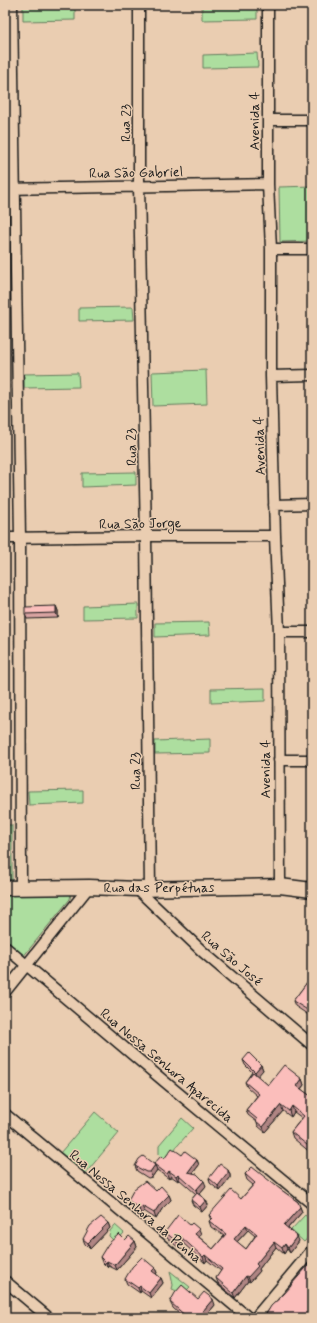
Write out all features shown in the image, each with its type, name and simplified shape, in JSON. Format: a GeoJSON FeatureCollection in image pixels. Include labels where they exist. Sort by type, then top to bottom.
{"type":"FeatureCollection","features":[{"type":"Feature","properties":{"kind":"street"},"geometry":{"type":"LineString","coordinates":[[12,5],[10,189],[20,538],[21,888]]}},
{"type":"Feature","properties":{"kind":"street","name":"Rua 23"},"geometry":{"type":"LineString","coordinates":[[139,5],[139,186],[146,536],[144,889]]}},
{"type":"Feature","properties":{"kind":"street","name":"Avenida 4"},"geometry":{"type":"LineString","coordinates":[[268,5],[268,184],[271,250],[270,376],[279,632],[280,886]]}},
{"type":"Feature","properties":{"kind":"street"},"geometry":{"type":"LineString","coordinates":[[268,120],[312,120]]}},
{"type":"Feature","properties":{"kind":"street","name":"Rua São Gabriel"},"geometry":{"type":"LineString","coordinates":[[10,189],[268,184]]}},
{"type":"Feature","properties":{"kind":"street"},"geometry":{"type":"LineString","coordinates":[[271,250],[312,249]]}},
{"type":"Feature","properties":{"kind":"street"},"geometry":{"type":"LineString","coordinates":[[270,376],[312,375]]}},
{"type":"Feature","properties":{"kind":"street"},"geometry":{"type":"LineString","coordinates":[[274,505],[312,504]]}},
{"type":"Feature","properties":{"kind":"street","name":"Rua São Jorge"},"geometry":{"type":"LineString","coordinates":[[5,538],[275,536]]}},
{"type":"Feature","properties":{"kind":"street"},"geometry":{"type":"LineString","coordinates":[[279,632],[312,632]]}},
{"type":"Feature","properties":{"kind":"street"},"geometry":{"type":"LineString","coordinates":[[279,760],[312,760]]}},
{"type":"Feature","properties":{"kind":"street","name":"Rua das Perpétuas"},"geometry":{"type":"LineString","coordinates":[[5,888],[144,889],[280,886],[312,890]]}},
{"type":"Feature","properties":{"kind":"street"},"geometry":{"type":"LineString","coordinates":[[5,992],[89,888]]}},
{"type":"Feature","properties":{"kind":"street","name":"Rua São José"},"geometry":{"type":"LineString","coordinates":[[144,889],[202,952],[312,1045]]}},
{"type":"Feature","properties":{"kind":"street","name":"Rua Nossa Senhora Aparecida"},"geometry":{"type":"LineString","coordinates":[[5,947],[312,1204]]}},
{"type":"Feature","properties":{"kind":"street","name":"Rua Nossa Senhora da Penha"},"geometry":{"type":"LineString","coordinates":[[5,1114],[249,1318]]}},
{"type":"Feature","properties":{"kind":"street"},"geometry":{"type":"LineString","coordinates":[[255,1318],[312,1250]]}},
{"type":"Feature","properties":{"kind":"street"},"geometry":{"type":"LineString","coordinates":[[5,1281],[50,1318]]}},
{"type":"Feature","properties":{"kind":"green space"},"geometry":{"type":"Polygon","coordinates":[[[23,5],[75,5],[75,20],[23,21],[23,5]]]}},
{"type":"Feature","properties":{"kind":"green space"},"geometry":{"type":"Polygon","coordinates":[[[257,5],[257,19],[202,20],[202,6],[257,5]]]}},
{"type":"Feature","properties":{"kind":"green space"},"geometry":{"type":"Polygon","coordinates":[[[257,53],[258,67],[203,68],[203,55],[257,53]]]}},
{"type":"Feature","properties":{"kind":"green space"},"geometry":{"type":"Polygon","coordinates":[[[312,186],[312,241],[280,242],[279,187],[312,186]]]}},
{"type":"Feature","properties":{"kind":"green space"},"geometry":{"type":"Polygon","coordinates":[[[133,307],[134,320],[79,321],[79,308],[133,307]]]}},
{"type":"Feature","properties":{"kind":"green space"},"geometry":{"type":"Polygon","coordinates":[[[206,370],[207,404],[153,406],[152,372],[206,370]]]}},
{"type":"Feature","properties":{"kind":"green space"},"geometry":{"type":"Polygon","coordinates":[[[78,373],[79,387],[24,388],[24,374],[78,373]]]}},
{"type":"Feature","properties":{"kind":"green space"},"geometry":{"type":"Polygon","coordinates":[[[136,472],[136,485],[82,487],[82,473],[136,472]]]}},
{"type":"Feature","properties":{"kind":"green space"},"geometry":{"type":"Polygon","coordinates":[[[138,604],[138,618],[83,619],[83,606],[138,604]]]}},
{"type":"Feature","properties":{"kind":"green space"},"geometry":{"type":"Polygon","coordinates":[[[209,622],[210,635],[155,637],[155,623],[209,622]]]}},
{"type":"Feature","properties":{"kind":"green space"},"geometry":{"type":"Polygon","coordinates":[[[265,688],[265,701],[211,703],[211,689],[265,688]]]}},
{"type":"Feature","properties":{"kind":"green space"},"geometry":{"type":"Polygon","coordinates":[[[210,739],[210,753],[155,754],[155,741],[210,739]]]}},
{"type":"Feature","properties":{"kind":"green space"},"geometry":{"type":"Polygon","coordinates":[[[83,790],[83,803],[29,805],[28,791],[83,790]]]}},
{"type":"Feature","properties":{"kind":"green space"},"geometry":{"type":"Polygon","coordinates":[[[5,825],[12,825],[12,882],[5,882],[5,825]]]}},
{"type":"Feature","properties":{"kind":"green space"},"geometry":{"type":"Polygon","coordinates":[[[71,893],[70,899],[22,958],[5,943],[5,895],[71,893]]]}},
{"type":"Feature","properties":{"kind":"green space"},"geometry":{"type":"Polygon","coordinates":[[[95,1112],[119,1133],[85,1174],[60,1153],[95,1112]]]}},
{"type":"Feature","properties":{"kind":"green space"},"geometry":{"type":"Polygon","coordinates":[[[182,1118],[193,1128],[165,1160],[159,1154],[159,1145],[182,1118]]]}},
{"type":"Feature","properties":{"kind":"green space"},"geometry":{"type":"Polygon","coordinates":[[[305,1215],[312,1221],[312,1233],[304,1242],[291,1230],[305,1215]]]}},
{"type":"Feature","properties":{"kind":"green space"},"geometry":{"type":"Polygon","coordinates":[[[115,1225],[124,1233],[110,1248],[113,1240],[109,1236],[110,1231],[115,1225]]]}},
{"type":"Feature","properties":{"kind":"green space"},"geometry":{"type":"Polygon","coordinates":[[[170,1271],[190,1287],[186,1291],[181,1292],[172,1289],[173,1285],[170,1271]]]}},
{"type":"Feature","properties":{"kind":"building"},"geometry":{"type":"Polygon","coordinates":[[[56,606],[56,613],[25,614],[25,607],[56,606]]]}},
{"type":"Feature","properties":{"kind":"building"},"geometry":{"type":"Polygon","coordinates":[[[308,981],[312,983],[312,1007],[309,1011],[293,1001],[308,981]]]}},
{"type":"Feature","properties":{"kind":"building"},"geometry":{"type":"Polygon","coordinates":[[[249,1053],[261,1065],[255,1072],[243,1060],[249,1053]]]}},
{"type":"Feature","properties":{"kind":"building"},"geometry":{"type":"Polygon","coordinates":[[[284,1065],[302,1079],[297,1086],[312,1097],[312,1149],[291,1132],[304,1116],[292,1106],[289,1111],[281,1105],[263,1127],[256,1121],[257,1119],[246,1110],[259,1094],[245,1082],[253,1072],[268,1085],[284,1065]]]}},
{"type":"Feature","properties":{"kind":"building"},"geometry":{"type":"Polygon","coordinates":[[[172,1148],[182,1155],[185,1151],[197,1160],[188,1172],[197,1174],[204,1181],[196,1190],[178,1174],[176,1176],[169,1171],[167,1174],[154,1164],[161,1156],[164,1159],[172,1148]]]}},
{"type":"Feature","properties":{"kind":"building"},"geometry":{"type":"Polygon","coordinates":[[[143,1156],[155,1165],[150,1172],[146,1172],[135,1166],[139,1159],[143,1156]]]}},
{"type":"Feature","properties":{"kind":"building"},"geometry":{"type":"Polygon","coordinates":[[[220,1164],[228,1170],[228,1173],[218,1186],[209,1178],[220,1164]]]}},
{"type":"Feature","properties":{"kind":"building"},"geometry":{"type":"Polygon","coordinates":[[[252,1167],[298,1202],[300,1207],[284,1225],[297,1236],[288,1248],[285,1244],[282,1248],[274,1242],[256,1264],[258,1266],[248,1277],[246,1276],[233,1293],[216,1278],[222,1269],[205,1255],[203,1257],[181,1237],[177,1242],[165,1232],[178,1215],[190,1225],[192,1223],[199,1229],[195,1234],[213,1249],[226,1234],[209,1221],[212,1218],[209,1215],[231,1190],[241,1199],[255,1183],[245,1174],[252,1167]],[[246,1225],[234,1239],[246,1249],[257,1234],[246,1225]]]}},
{"type":"Feature","properties":{"kind":"building"},"geometry":{"type":"Polygon","coordinates":[[[145,1181],[156,1191],[161,1186],[169,1195],[154,1213],[142,1206],[139,1209],[128,1200],[134,1189],[145,1181]]]}},
{"type":"Feature","properties":{"kind":"building"},"geometry":{"type":"Polygon","coordinates":[[[197,1193],[206,1200],[200,1207],[191,1200],[197,1193]]]}},
{"type":"Feature","properties":{"kind":"building"},"geometry":{"type":"Polygon","coordinates":[[[101,1217],[108,1223],[88,1243],[83,1239],[90,1226],[101,1217]]]}},
{"type":"Feature","properties":{"kind":"building"},"geometry":{"type":"Polygon","coordinates":[[[119,1234],[125,1240],[129,1236],[135,1241],[115,1265],[107,1261],[106,1263],[100,1257],[108,1244],[119,1234]]]}},
{"type":"Feature","properties":{"kind":"building"},"geometry":{"type":"Polygon","coordinates":[[[142,1257],[155,1268],[152,1271],[161,1278],[149,1293],[140,1286],[138,1288],[125,1279],[132,1267],[142,1257]]]}},
{"type":"Feature","properties":{"kind":"building"},"geometry":{"type":"Polygon","coordinates":[[[312,1260],[312,1318],[268,1318],[265,1316],[271,1306],[284,1294],[312,1260]]]}},
{"type":"Feature","properties":{"kind":"building"},"geometry":{"type":"Polygon","coordinates":[[[182,1285],[198,1299],[204,1292],[213,1299],[197,1318],[188,1318],[170,1302],[182,1285]]]}}]}
